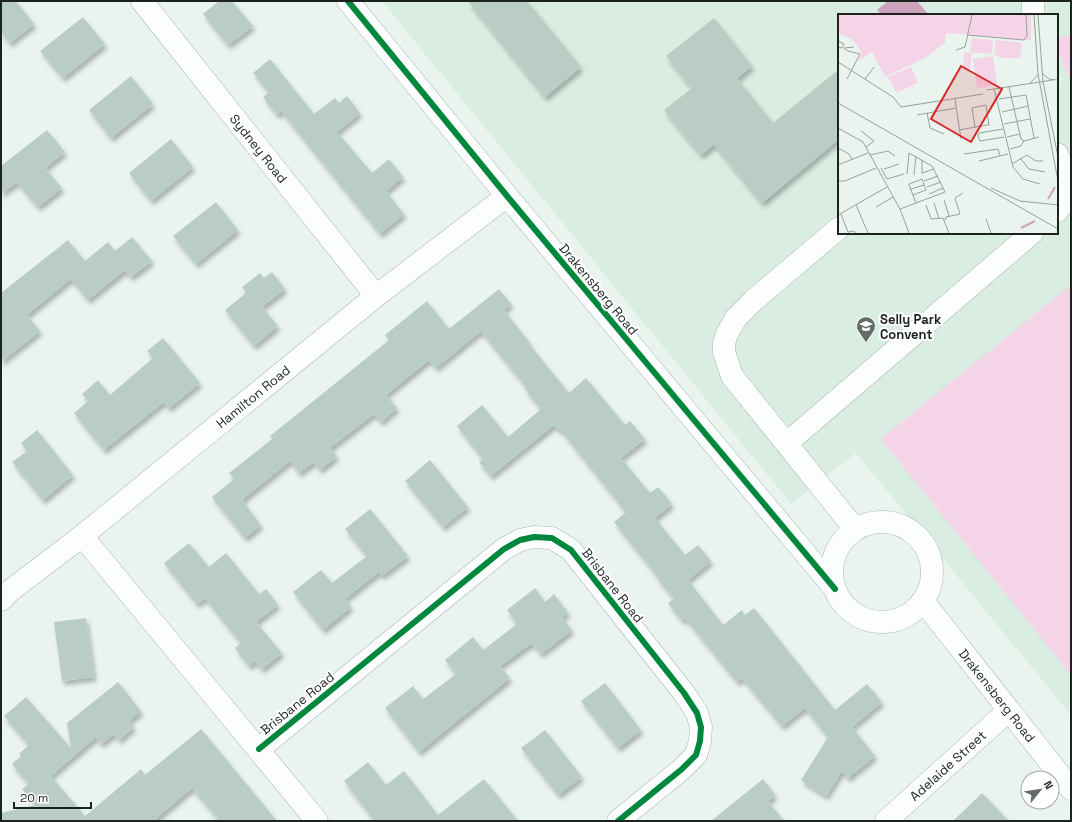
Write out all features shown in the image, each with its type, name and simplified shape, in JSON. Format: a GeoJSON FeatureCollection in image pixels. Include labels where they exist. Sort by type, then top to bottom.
{"type":"FeatureCollection","features":[{"type":"Feature","properties":{"kind":"street","name":"Sydney Road"},"geometry":{"type":"LineString","coordinates":[[142,1],[376,296]]}},
{"type":"Feature","properties":{"kind":"street","name":"Drakensberg Road"},"geometry":{"type":"LineString","coordinates":[[348,1],[507,196],[835,589]]}},
{"type":"Feature","properties":{"kind":"street"},"geometry":{"type":"LineString","coordinates":[[1033,1],[1033,14]]}},
{"type":"Feature","properties":{"kind":"street"},"geometry":{"type":"LineString","coordinates":[[1058,156],[1068,179],[1067,198],[1058,210]]}},
{"type":"Feature","properties":{"kind":"street","name":"Hamilton Road"},"geometry":{"type":"LineString","coordinates":[[1,600],[10,591],[82,536],[376,296],[507,196]]}},
{"type":"Feature","properties":{"kind":"street"},"geometry":{"type":"LineString","coordinates":[[838,229],[754,300],[736,318],[727,334],[724,343],[724,352],[732,376],[856,529]]}},
{"type":"Feature","properties":{"kind":"street"},"geometry":{"type":"LineString","coordinates":[[787,443],[1031,234]]}},
{"type":"Feature","properties":{"kind":"street"},"geometry":{"type":"LineString","coordinates":[[885,522],[899,525],[913,532],[924,544],[930,558],[932,573],[930,588],[923,601],[912,613],[898,620],[883,622],[867,620],[854,613],[842,602],[835,589],[832,573],[834,556],[842,541],[856,529],[869,523],[885,522]]}},
{"type":"Feature","properties":{"kind":"street","name":"Brisbane Road"},"geometry":{"type":"LineString","coordinates":[[82,536],[317,821]]}},
{"type":"Feature","properties":{"kind":"street","name":"Brisbane Road"},"geometry":{"type":"LineString","coordinates":[[259,749],[504,549],[520,540],[534,537],[552,538],[571,550],[684,693],[697,712],[701,727],[700,742],[696,755],[682,769],[618,821]]}},
{"type":"Feature","properties":{"kind":"street","name":"Drakensberg Road"},"geometry":{"type":"LineString","coordinates":[[923,601],[1071,789]]}},
{"type":"Feature","properties":{"kind":"street","name":"Adelaide Street"},"geometry":{"type":"LineString","coordinates":[[886,821],[1009,710]]}},
{"type":"Feature","properties":{"kind":"shaded area","name":"Selly Park Convent"},"geometry":{"type":"Polygon","coordinates":[[[382,1],[1071,1],[1071,715],[856,453],[791,504],[382,1]]]}},
{"type":"Feature","properties":{"kind":"shaded area"},"geometry":{"type":"Polygon","coordinates":[[[888,1],[917,1],[928,14],[881,14],[877,10],[888,1]]]}},
{"type":"Feature","properties":{"kind":"shaded area"},"geometry":{"type":"Polygon","coordinates":[[[1071,34],[1071,82],[1058,51],[1058,39],[1071,34]]]}},
{"type":"Feature","properties":{"kind":"shaded area"},"geometry":{"type":"Polygon","coordinates":[[[1071,285],[1071,675],[881,439],[1071,285]]]}},
{"type":"Feature","properties":{"kind":"building"},"geometry":{"type":"Polygon","coordinates":[[[1,1],[16,1],[34,24],[10,43],[1,32],[1,1]]]}},
{"type":"Feature","properties":{"kind":"building"},"geometry":{"type":"Polygon","coordinates":[[[219,1],[232,1],[253,26],[228,45],[203,14],[219,1]]]}},
{"type":"Feature","properties":{"kind":"building"},"geometry":{"type":"Polygon","coordinates":[[[468,1],[527,1],[581,67],[545,97],[468,1]]]}},
{"type":"Feature","properties":{"kind":"building"},"geometry":{"type":"Polygon","coordinates":[[[83,17],[105,44],[63,78],[40,51],[83,17]]]}},
{"type":"Feature","properties":{"kind":"building"},"geometry":{"type":"Polygon","coordinates":[[[714,18],[752,66],[737,78],[773,123],[838,70],[838,140],[762,203],[714,144],[701,155],[664,110],[692,88],[666,56],[714,18]]]}},
{"type":"Feature","properties":{"kind":"building"},"geometry":{"type":"Polygon","coordinates":[[[270,59],[314,114],[335,98],[339,103],[347,96],[360,113],[337,132],[372,173],[389,159],[403,177],[386,191],[404,214],[380,234],[281,111],[277,115],[263,97],[269,92],[253,73],[270,59]]]}},
{"type":"Feature","properties":{"kind":"building"},"geometry":{"type":"Polygon","coordinates":[[[131,76],[153,104],[111,138],[89,110],[131,76]]]}},
{"type":"Feature","properties":{"kind":"building"},"geometry":{"type":"Polygon","coordinates":[[[47,130],[65,152],[45,168],[62,188],[38,207],[17,182],[1,194],[1,166],[47,130]]]}},
{"type":"Feature","properties":{"kind":"building"},"geometry":{"type":"Polygon","coordinates":[[[171,139],[193,167],[151,201],[129,173],[171,139]]]}},
{"type":"Feature","properties":{"kind":"building"},"geometry":{"type":"Polygon","coordinates":[[[216,202],[238,230],[196,264],[173,236],[216,202]]]}},
{"type":"Feature","properties":{"kind":"building"},"geometry":{"type":"Polygon","coordinates":[[[132,237],[152,261],[131,277],[125,270],[88,300],[71,279],[27,315],[40,331],[1,362],[1,293],[68,240],[85,261],[108,242],[115,251],[132,237]]]}},
{"type":"Feature","properties":{"kind":"building"},"geometry":{"type":"Polygon","coordinates":[[[272,272],[285,289],[262,307],[278,326],[254,346],[225,310],[246,293],[242,287],[260,273],[264,278],[272,272]]]}},
{"type":"Feature","properties":{"kind":"building"},"geometry":{"type":"Polygon","coordinates":[[[499,289],[511,304],[504,310],[530,343],[529,344],[569,393],[586,378],[625,425],[630,421],[645,439],[621,458],[650,493],[658,487],[672,504],[655,518],[685,555],[698,545],[711,561],[688,580],[723,625],[742,610],[745,615],[754,608],[835,710],[867,684],[882,702],[852,727],[875,756],[848,778],[842,771],[826,796],[801,780],[828,737],[805,708],[782,726],[742,678],[737,682],[685,618],[682,621],[668,603],[674,599],[614,522],[626,512],[560,429],[558,430],[554,425],[491,476],[479,462],[483,459],[457,426],[482,405],[508,437],[541,409],[525,389],[527,388],[481,331],[436,368],[429,360],[386,395],[397,408],[381,422],[374,414],[330,448],[337,456],[320,470],[314,462],[299,473],[290,461],[242,500],[261,525],[245,538],[212,497],[234,479],[229,473],[272,439],[270,436],[389,340],[385,335],[427,301],[449,329],[499,289]]]}},
{"type":"Feature","properties":{"kind":"building"},"geometry":{"type":"Polygon","coordinates":[[[163,338],[200,383],[169,408],[164,402],[104,450],[74,413],[88,401],[82,394],[98,380],[110,395],[153,358],[147,351],[163,338]]]}},
{"type":"Feature","properties":{"kind":"building"},"geometry":{"type":"Polygon","coordinates":[[[37,430],[73,475],[43,500],[12,462],[27,451],[21,443],[37,430]]]}},
{"type":"Feature","properties":{"kind":"building"},"geometry":{"type":"Polygon","coordinates":[[[430,460],[468,507],[443,527],[405,481],[430,460]]]}},
{"type":"Feature","properties":{"kind":"building"},"geometry":{"type":"Polygon","coordinates":[[[370,509],[408,556],[382,576],[379,572],[345,599],[351,607],[323,630],[293,592],[321,570],[332,583],[367,556],[345,529],[370,509]]]}},
{"type":"Feature","properties":{"kind":"building"},"geometry":{"type":"Polygon","coordinates":[[[189,543],[209,567],[226,553],[259,594],[266,589],[278,605],[256,622],[282,653],[262,669],[255,661],[249,666],[235,648],[241,643],[205,598],[197,604],[164,563],[189,543]]]}},
{"type":"Feature","properties":{"kind":"building"},"geometry":{"type":"Polygon","coordinates":[[[535,588],[545,602],[554,594],[568,613],[562,617],[572,630],[541,654],[532,643],[500,666],[510,678],[419,752],[385,708],[413,686],[423,699],[456,674],[445,660],[473,637],[483,650],[517,624],[507,610],[535,588]]]}},
{"type":"Feature","properties":{"kind":"building"},"geometry":{"type":"Polygon","coordinates":[[[86,618],[94,677],[62,681],[54,622],[86,618]]]}},
{"type":"Feature","properties":{"kind":"building"},"geometry":{"type":"Polygon","coordinates":[[[118,682],[141,711],[129,721],[134,727],[119,740],[114,734],[101,744],[96,737],[51,776],[85,816],[141,769],[145,775],[201,729],[277,821],[220,821],[192,788],[153,821],[1,821],[1,813],[35,805],[22,789],[29,784],[12,764],[21,756],[19,754],[29,745],[4,716],[26,697],[71,748],[67,723],[118,682]]]}},
{"type":"Feature","properties":{"kind":"building"},"geometry":{"type":"Polygon","coordinates":[[[605,683],[641,730],[618,748],[581,701],[605,683]]]}},
{"type":"Feature","properties":{"kind":"building"},"geometry":{"type":"Polygon","coordinates":[[[545,730],[582,777],[558,795],[521,748],[545,730]]]}},
{"type":"Feature","properties":{"kind":"building"},"geometry":{"type":"Polygon","coordinates":[[[368,762],[386,785],[404,771],[438,815],[484,779],[518,821],[375,821],[344,781],[368,762]]]}},
{"type":"Feature","properties":{"kind":"building"},"geometry":{"type":"Polygon","coordinates":[[[763,779],[775,795],[768,801],[784,821],[711,821],[763,779]]]}},
{"type":"Feature","properties":{"kind":"building"},"geometry":{"type":"Polygon","coordinates":[[[982,793],[1009,821],[953,821],[982,793]]]}},
{"type":"Feature","properties":{"kind":"cycle path"},"geometry":{"type":"LineString","coordinates":[[348,1],[507,196],[835,589]]}},
{"type":"Feature","properties":{"kind":"cycle path"},"geometry":{"type":"LineString","coordinates":[[259,749],[504,549],[520,540],[534,537],[552,538],[571,550],[684,693],[697,713],[701,727],[700,741],[696,755],[682,769],[618,821]]}},
{"type":"Feature","properties":{"kind":"place","name":"Selly Park Convent"},"geometry":{"type":"Point","coordinates":[866,343]}}]}
